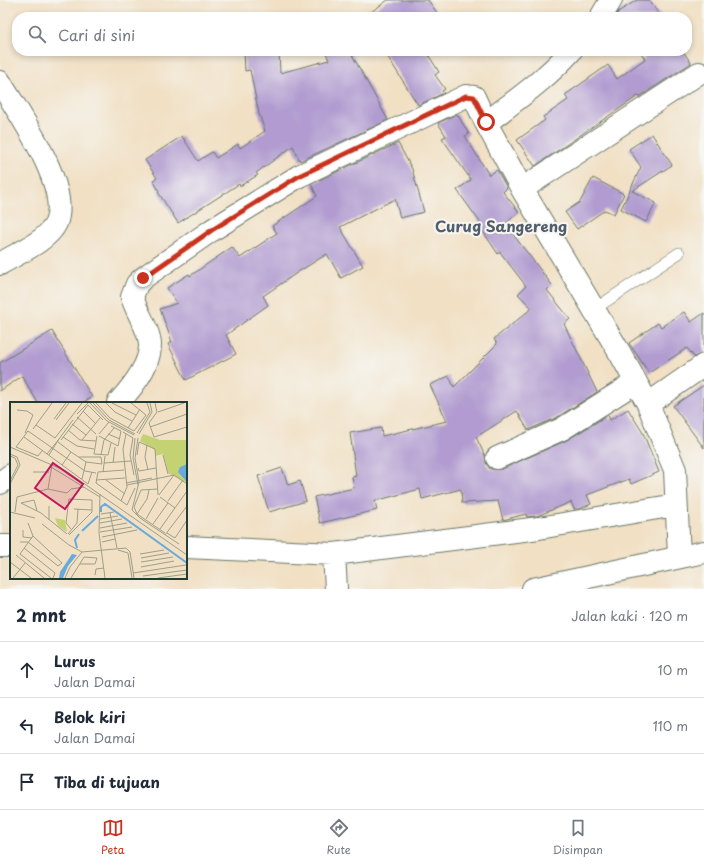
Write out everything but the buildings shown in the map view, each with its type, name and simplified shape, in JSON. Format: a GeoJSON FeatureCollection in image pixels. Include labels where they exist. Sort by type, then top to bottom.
{"type":"FeatureCollection","features":[{"type":"Feature","properties":{"kind":"street"},"geometry":{"type":"LineString","coordinates":[[604,12],[611,0]]}},
{"type":"Feature","properties":{"kind":"street"},"geometry":{"type":"LineString","coordinates":[[486,122],[529,91],[559,65],[567,56]]}},
{"type":"Feature","properties":{"kind":"street"},"geometry":{"type":"LineString","coordinates":[[522,189],[699,73]]}},
{"type":"Feature","properties":{"kind":"street"},"geometry":{"type":"LineString","coordinates":[[0,82],[48,163],[57,193],[58,207],[56,223],[45,237],[0,264]]}},
{"type":"Feature","properties":{"kind":"street"},"geometry":{"type":"LineString","coordinates":[[119,402],[134,386],[149,355],[150,339],[132,297],[137,284],[143,278],[212,230],[299,176],[466,96],[474,97],[522,189],[648,404],[675,470],[679,556]]}},
{"type":"Feature","properties":{"kind":"street"},"geometry":{"type":"LineString","coordinates":[[648,404],[704,365]]}},
{"type":"Feature","properties":{"kind":"street"},"geometry":{"type":"LineString","coordinates":[[497,458],[562,429],[636,382]]}},
{"type":"Feature","properties":{"kind":"street"},"geometry":{"type":"LineString","coordinates":[[0,483],[10,476]]}},
{"type":"Feature","properties":{"kind":"street"},"geometry":{"type":"LineString","coordinates":[[187,547],[334,554],[539,528],[676,505]]}},
{"type":"Feature","properties":{"kind":"street"},"geometry":{"type":"LineString","coordinates":[[533,589],[679,556],[704,552]]}},
{"type":"Feature","properties":{"kind":"street"},"geometry":{"type":"LineString","coordinates":[[334,554],[336,589]]}},
{"type":"Feature","properties":{"kind":"lane"},"geometry":{"type":"LineString","coordinates":[[593,310],[679,253]]}},
{"type":"Feature","properties":{"kind":"district","name":"Curug Sangereng"},"geometry":{"type":"Point","coordinates":[501,225]}},
{"type":"Feature","properties":{"kind":"route"},"geometry":{"type":"LineString","coordinates":[[143,278],[212,230],[299,176],[466,96],[474,97],[486,122]]}}]}
